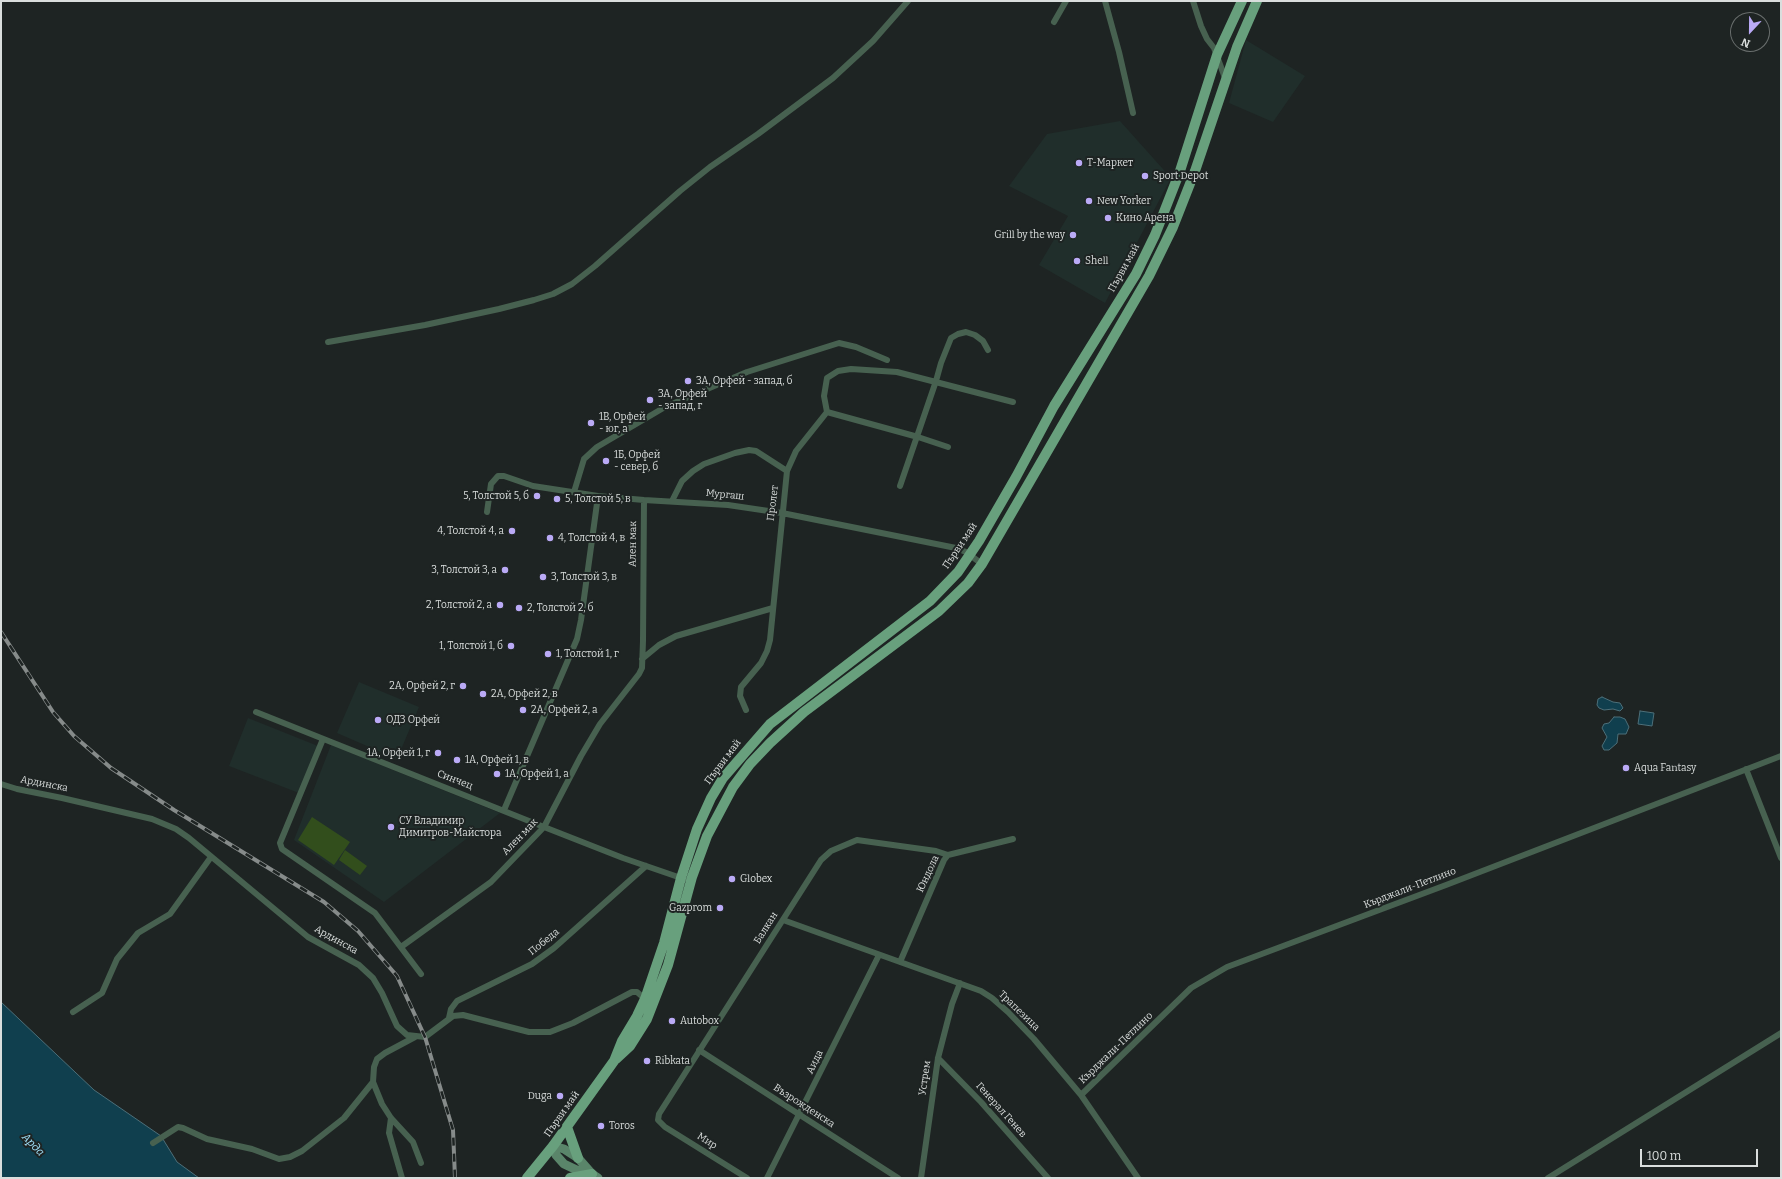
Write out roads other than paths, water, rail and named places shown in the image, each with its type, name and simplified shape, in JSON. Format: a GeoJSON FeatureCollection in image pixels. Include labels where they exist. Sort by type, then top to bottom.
{"type":"FeatureCollection","features":[{"type":"Feature","properties":{"kind":"main road","name":"Първи май"},"geometry":{"type":"LineString","coordinates":[[614,1061],[622,1041],[645,999],[664,943],[681,878],[697,829],[710,798],[723,778],[740,757],[770,724],[796,702],[930,601],[958,572],[970,555],[1016,477],[1054,406],[1142,261],[1173,190],[1217,55],[1242,1]]}},
{"type":"Feature","properties":{"kind":"main road","name":"Първи май"},"geometry":{"type":"LineString","coordinates":[[527,1178],[553,1146],[614,1061],[630,1046],[646,1019],[657,997],[668,965],[691,881],[707,836],[733,787],[750,764],[770,743],[804,712],[939,611],[968,583],[982,564],[1153,269],[1173,227],[1195,171],[1247,22],[1257,1]]}},
{"type":"Feature","properties":{"kind":"main road"},"geometry":{"type":"LineString","coordinates":[[567,1127],[578,1158]]}},
{"type":"Feature","properties":{"kind":"main road"},"geometry":{"type":"LineString","coordinates":[[553,1146],[564,1149],[578,1158],[595,1176]]}},
{"type":"Feature","properties":{"kind":"main road"},"geometry":{"type":"LineString","coordinates":[[553,1146],[556,1155],[564,1164],[580,1172],[595,1176]]}},
{"type":"Feature","properties":{"kind":"main road"},"geometry":{"type":"LineString","coordinates":[[570,1178],[595,1176]]}},
{"type":"Feature","properties":{"kind":"street"},"geometry":{"type":"LineString","coordinates":[[328,342],[425,325],[499,309],[553,294],[572,284],[710,167],[758,134],[833,78],[873,41],[908,1]]}},
{"type":"Feature","properties":{"kind":"street"},"geometry":{"type":"LineString","coordinates":[[1054,22],[1066,1]]}},
{"type":"Feature","properties":{"kind":"street"},"geometry":{"type":"LineString","coordinates":[[1105,1],[1119,52],[1133,113]]}},
{"type":"Feature","properties":{"kind":"street"},"geometry":{"type":"LineString","coordinates":[[1194,1],[1203,32],[1214,48],[1226,80]]}},
{"type":"Feature","properties":{"kind":"street"},"geometry":{"type":"LineString","coordinates":[[900,486],[951,338],[966,332],[975,335],[983,341],[988,350]]}},
{"type":"Feature","properties":{"kind":"street"},"geometry":{"type":"LineString","coordinates":[[574,492],[584,459],[597,447],[665,407],[747,372],[839,343],[856,347],[887,360]]}},
{"type":"Feature","properties":{"kind":"street"},"geometry":{"type":"LineString","coordinates":[[948,447],[918,437],[827,412],[824,396],[827,378],[838,371],[851,369],[882,370],[936,381],[1013,402]]}},
{"type":"Feature","properties":{"kind":"street","name":"Пролет"},"geometry":{"type":"LineString","coordinates":[[746,710],[740,696],[741,687],[762,663],[767,651],[773,608],[787,471],[796,451],[827,412]]}},
{"type":"Feature","properties":{"kind":"street"},"geometry":{"type":"LineString","coordinates":[[672,501],[674,493],[682,481],[693,471],[704,464],[735,453],[749,450],[756,451],[787,471]]}},
{"type":"Feature","properties":{"kind":"street","name":"Мургаш"},"geometry":{"type":"LineString","coordinates":[[487,512],[491,484],[498,476],[504,476],[533,486],[598,496],[728,505],[782,513],[956,548],[970,555],[982,564]]}},
{"type":"Feature","properties":{"kind":"street"},"geometry":{"type":"LineString","coordinates":[[504,810],[577,639],[598,496]]}},
{"type":"Feature","properties":{"kind":"street","name":"Ален мак"},"geometry":{"type":"LineString","coordinates":[[401,947],[491,882],[544,827],[581,756],[600,724],[639,674],[642,668],[644,500]]}},
{"type":"Feature","properties":{"kind":"street"},"geometry":{"type":"LineString","coordinates":[[642,659],[659,645],[676,636],[773,608]]}},
{"type":"Feature","properties":{"kind":"street","name":"Синчец"},"geometry":{"type":"LineString","coordinates":[[256,712],[544,827],[646,866],[691,881]]}},
{"type":"Feature","properties":{"kind":"street"},"geometry":{"type":"LineString","coordinates":[[323,739],[280,843],[282,849],[374,913],[421,974]]}},
{"type":"Feature","properties":{"kind":"street","name":"Кърджали-Петлино"},"geometry":{"type":"LineString","coordinates":[[1081,1095],[1191,988],[1227,967],[1446,885],[1781,756]]}},
{"type":"Feature","properties":{"kind":"street"},"geometry":{"type":"LineString","coordinates":[[1746,769],[1781,858]]}},
{"type":"Feature","properties":{"kind":"street","name":"Ардинска"},"geometry":{"type":"LineString","coordinates":[[1,784],[164,823],[189,838],[308,937],[359,965],[373,978],[401,1031],[414,1037]]}},
{"type":"Feature","properties":{"kind":"street","name":"Юндола"},"geometry":{"type":"LineString","coordinates":[[900,962],[944,860],[948,855],[1013,839]]}},
{"type":"Feature","properties":{"kind":"street","name":"Балкан"},"geometry":{"type":"LineString","coordinates":[[658,1120],[659,1114],[699,1050],[821,860],[831,851],[857,840],[936,851],[948,855]]}},
{"type":"Feature","properties":{"kind":"street"},"geometry":{"type":"LineString","coordinates":[[73,1012],[102,993],[117,959],[138,933],[170,914],[211,857]]}},
{"type":"Feature","properties":{"kind":"street","name":"Победа"},"geometry":{"type":"LineString","coordinates":[[449,1018],[451,1009],[457,1001],[532,964],[554,948],[646,866]]}},
{"type":"Feature","properties":{"kind":"street","name":"Трапезица"},"geometry":{"type":"LineString","coordinates":[[783,920],[960,983],[981,991],[992,998],[1034,1039],[1081,1095],[1138,1178]]}},
{"type":"Feature","properties":{"kind":"street","name":"Аида"},"geometry":{"type":"LineString","coordinates":[[767,1178],[800,1116],[879,955]]}},
{"type":"Feature","properties":{"kind":"street","name":"Устрем"},"geometry":{"type":"LineString","coordinates":[[921,1178],[938,1058],[950,1010],[960,983]]}},
{"type":"Feature","properties":{"kind":"street"},"geometry":{"type":"LineString","coordinates":[[421,1163],[413,1142],[391,1118],[382,1104],[373,1082],[374,1067],[377,1059],[414,1037],[425,1037],[449,1018],[457,1015],[470,1016],[529,1032],[544,1032],[573,1023],[632,992],[637,992],[645,999]]}},
{"type":"Feature","properties":{"kind":"street"},"geometry":{"type":"LineString","coordinates":[[1548,1178],[1781,1033]]}},
{"type":"Feature","properties":{"kind":"street","name":"Възрожденска"},"geometry":{"type":"LineString","coordinates":[[699,1050],[898,1178]]}},
{"type":"Feature","properties":{"kind":"street","name":"Генерал Генев"},"geometry":{"type":"LineString","coordinates":[[938,1058],[981,1102],[1048,1178]]}},
{"type":"Feature","properties":{"kind":"street"},"geometry":{"type":"LineString","coordinates":[[154,1143],[178,1128],[183,1128],[207,1139],[258,1150],[279,1159],[290,1157],[302,1151],[344,1118],[373,1082]]}},
{"type":"Feature","properties":{"kind":"street"},"geometry":{"type":"LineString","coordinates":[[391,1118],[389,1133],[402,1178]]}},
{"type":"Feature","properties":{"kind":"street","name":"Мир"},"geometry":{"type":"LineString","coordinates":[[658,1120],[665,1127],[747,1178]]}},
{"type":"Feature","properties":{"kind":"water"},"geometry":{"type":"Polygon","coordinates":[[[1602,697],[1613,702],[1620,703],[1623,708],[1620,711],[1613,709],[1604,710],[1599,708],[1597,705],[1598,699],[1602,697]]]}},
{"type":"Feature","properties":{"kind":"water"},"geometry":{"type":"Polygon","coordinates":[[[1640,711],[1654,713],[1652,726],[1638,724],[1640,711]]]}},
{"type":"Feature","properties":{"kind":"water"},"geometry":{"type":"Polygon","coordinates":[[[1614,717],[1625,719],[1629,727],[1626,734],[1618,734],[1617,743],[1609,750],[1604,750],[1602,746],[1607,737],[1602,728],[1604,724],[1609,723],[1614,717]]]}},
{"type":"Feature","properties":{"kind":"water","name":"Арда"},"geometry":{"type":"Polygon","coordinates":[[[1,1002],[94,1090],[161,1136],[177,1162],[199,1178],[1,1178],[1,1002]]]}},
{"type":"Feature","properties":{"kind":"railway"},"geometry":{"type":"LineString","coordinates":[[1,632],[53,712],[74,736],[111,768],[174,810],[324,902],[358,931],[397,976],[425,1037],[453,1130],[455,1178]]}},
{"type":"Feature","properties":{"kind":"place","name":"Т-Маркет"},"geometry":{"type":"Point","coordinates":[1079,163]}},
{"type":"Feature","properties":{"kind":"place","name":"Sport Depot"},"geometry":{"type":"Point","coordinates":[1145,176]}},
{"type":"Feature","properties":{"kind":"place","name":"New Yorker"},"geometry":{"type":"Point","coordinates":[1089,201]}},
{"type":"Feature","properties":{"kind":"place","name":"Кино Арена"},"geometry":{"type":"Point","coordinates":[1108,218]}},
{"type":"Feature","properties":{"kind":"place","name":"Grill by the way"},"geometry":{"type":"Point","coordinates":[1073,235]}},
{"type":"Feature","properties":{"kind":"place","name":"Shell"},"geometry":{"type":"Point","coordinates":[1077,261]}},
{"type":"Feature","properties":{"kind":"place","name":"3А, Орфей - запад, б"},"geometry":{"type":"Point","coordinates":[688,381]}},
{"type":"Feature","properties":{"kind":"place","name":"3А, Орфей - запад, г"},"geometry":{"type":"Point","coordinates":[650,400]}},
{"type":"Feature","properties":{"kind":"place","name":"1В, Орфей - юг, а"},"geometry":{"type":"Point","coordinates":[591,423]}},
{"type":"Feature","properties":{"kind":"place","name":"1Б, Орфей - север, б"},"geometry":{"type":"Point","coordinates":[606,461]}},
{"type":"Feature","properties":{"kind":"place","name":"5, Толстой 5, б"},"geometry":{"type":"Point","coordinates":[537,496]}},
{"type":"Feature","properties":{"kind":"place","name":"5, Толстой 5, в"},"geometry":{"type":"Point","coordinates":[557,499]}},
{"type":"Feature","properties":{"kind":"place","name":"4, Толстой 4, а"},"geometry":{"type":"Point","coordinates":[512,531]}},
{"type":"Feature","properties":{"kind":"place","name":"4, Толстой 4, в"},"geometry":{"type":"Point","coordinates":[550,538]}},
{"type":"Feature","properties":{"kind":"place","name":"3, Толстой 3, а"},"geometry":{"type":"Point","coordinates":[505,570]}},
{"type":"Feature","properties":{"kind":"place","name":"3, Толстой 3, в"},"geometry":{"type":"Point","coordinates":[543,577]}},
{"type":"Feature","properties":{"kind":"place","name":"2, Толстой 2, а"},"geometry":{"type":"Point","coordinates":[500,605]}},
{"type":"Feature","properties":{"kind":"place","name":"2, Толстой 2, б"},"geometry":{"type":"Point","coordinates":[519,608]}},
{"type":"Feature","properties":{"kind":"place","name":"1, Толстой 1, б"},"geometry":{"type":"Point","coordinates":[511,646]}},
{"type":"Feature","properties":{"kind":"place","name":"1, Толстой 1, г"},"geometry":{"type":"Point","coordinates":[548,654]}},
{"type":"Feature","properties":{"kind":"place","name":"2А, Орфей 2, г"},"geometry":{"type":"Point","coordinates":[463,686]}},
{"type":"Feature","properties":{"kind":"place","name":"2А, Орфей 2, в"},"geometry":{"type":"Point","coordinates":[483,694]}},
{"type":"Feature","properties":{"kind":"place","name":"2А, Орфей 2, а"},"geometry":{"type":"Point","coordinates":[523,710]}},
{"type":"Feature","properties":{"kind":"place","name":"ОДЗ Орфей"},"geometry":{"type":"Point","coordinates":[378,720]}},
{"type":"Feature","properties":{"kind":"place","name":"1А, Орфей 1, г"},"geometry":{"type":"Point","coordinates":[438,753]}},
{"type":"Feature","properties":{"kind":"place","name":"1А, Орфей 1, в"},"geometry":{"type":"Point","coordinates":[457,760]}},
{"type":"Feature","properties":{"kind":"place","name":"Aqua Fantasy"},"geometry":{"type":"Point","coordinates":[1626,768]}},
{"type":"Feature","properties":{"kind":"place","name":"1А, Орфей 1, а"},"geometry":{"type":"Point","coordinates":[497,774]}},
{"type":"Feature","properties":{"kind":"place","name":"СУ Владимир Димитров-Майстора"},"geometry":{"type":"Point","coordinates":[391,827]}},
{"type":"Feature","properties":{"kind":"place","name":"Globex"},"geometry":{"type":"Point","coordinates":[732,879]}},
{"type":"Feature","properties":{"kind":"place","name":"Gazprom"},"geometry":{"type":"Point","coordinates":[720,908]}},
{"type":"Feature","properties":{"kind":"place","name":"Autobox"},"geometry":{"type":"Point","coordinates":[672,1021]}},
{"type":"Feature","properties":{"kind":"place","name":"Ribkata"},"geometry":{"type":"Point","coordinates":[647,1061]}},
{"type":"Feature","properties":{"kind":"place","name":"Duga"},"geometry":{"type":"Point","coordinates":[560,1096]}},
{"type":"Feature","properties":{"kind":"place","name":"Toros"},"geometry":{"type":"Point","coordinates":[601,1126]}}]}
